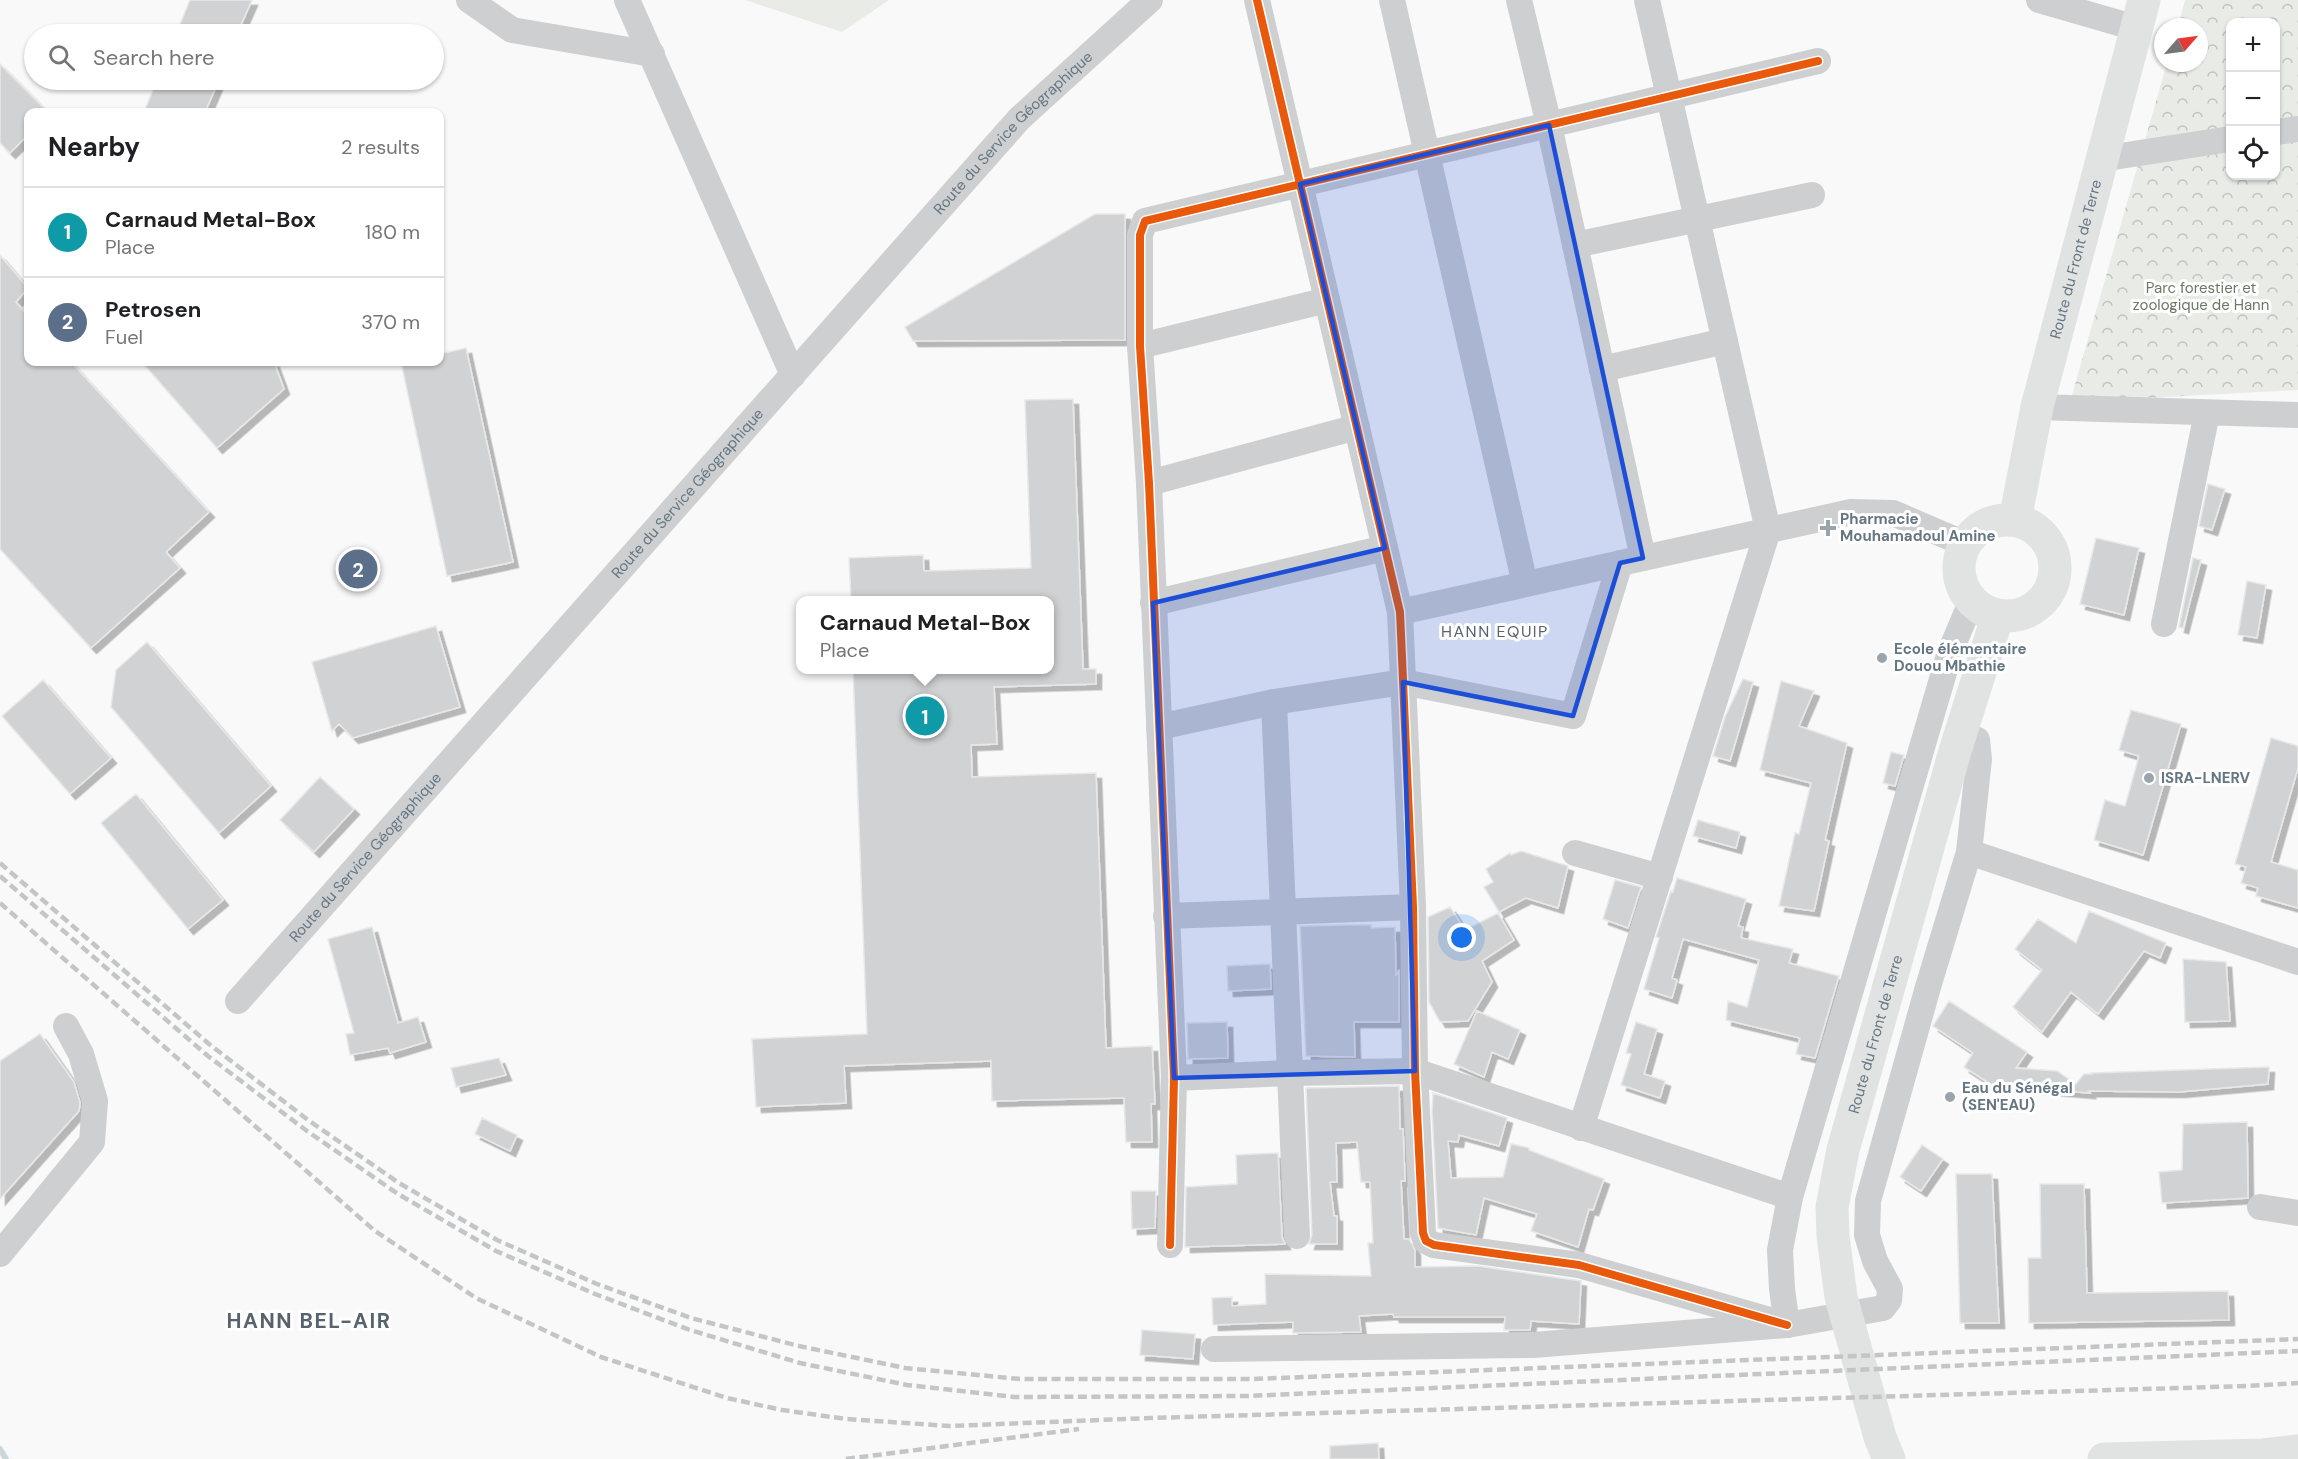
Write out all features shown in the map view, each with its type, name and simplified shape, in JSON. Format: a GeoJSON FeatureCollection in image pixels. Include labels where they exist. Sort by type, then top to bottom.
{"type":"FeatureCollection","features":[{"type":"Feature","properties":{"kind":"main road","name":"Route du Front de Terre"},"geometry":{"type":"LineString","coordinates":[[2015,520],[2037,407],[2140,14]]}},
{"type":"Feature","properties":{"kind":"main road"},"geometry":{"type":"LineString","coordinates":[[2000,520],[2015,520],[2038,531],[2046,540],[2054,558],[2054,576],[2044,599],[2034,608],[2017,615],[1985,608],[1963,588],[1959,573],[1959,558],[1974,532],[1986,524],[2000,520]]}},
{"type":"Feature","properties":{"kind":"main road","name":"Route du Front de Terre"},"geometry":{"type":"LineString","coordinates":[[1889,1459],[1880,1437],[1840,1297],[1832,1207],[1844,1150],[1961,732],[1982,665],[1985,608]]}},
{"type":"Feature","properties":{"kind":"main road"},"geometry":{"type":"LineString","coordinates":[[2104,1459],[2263,1455],[2298,1451]]}},
{"type":"Feature","properties":{"kind":"street"},"geometry":{"type":"LineString","coordinates":[[469,0],[512,30],[652,54]]}},
{"type":"Feature","properties":{"kind":"street"},"geometry":{"type":"LineString","coordinates":[[627,0],[793,375]]}},
{"type":"Feature","properties":{"kind":"street","name":"Route du Service Géographique"},"geometry":{"type":"LineString","coordinates":[[238,1000],[1020,119],[1150,0]]}},
{"type":"Feature","properties":{"kind":"street"},"geometry":{"type":"LineString","coordinates":[[1257,0],[1400,612],[1413,907],[1415,1071],[1423,1233],[1426,1241],[1434,1245],[1580,1265],[1787,1325]]}},
{"type":"Feature","properties":{"kind":"street"},"geometry":{"type":"LineString","coordinates":[[1392,0],[1525,584]]}},
{"type":"Feature","properties":{"kind":"street"},"geometry":{"type":"LineString","coordinates":[[1159,727],[1274,702],[1403,682],[1573,717],[1632,560],[1602,369],[1549,125],[1519,0]]}},
{"type":"Feature","properties":{"kind":"street"},"geometry":{"type":"LineString","coordinates":[[1581,1128],[1768,530],[1647,0]]}},
{"type":"Feature","properties":{"kind":"street"},"geometry":{"type":"LineString","coordinates":[[2039,0],[2140,14]]}},
{"type":"Feature","properties":{"kind":"street"},"geometry":{"type":"LineString","coordinates":[[1170,1245],[1173,1078],[1149,483],[1140,346],[1140,235],[1145,221],[1818,61]]}},
{"type":"Feature","properties":{"kind":"street"},"geometry":{"type":"LineString","coordinates":[[2280,131],[2298,129]]}},
{"type":"Feature","properties":{"kind":"street"},"geometry":{"type":"LineString","coordinates":[[2101,159],[2226,140]]}},
{"type":"Feature","properties":{"kind":"street"},"geometry":{"type":"LineString","coordinates":[[1575,245],[1812,195]]}},
{"type":"Feature","properties":{"kind":"street"},"geometry":{"type":"LineString","coordinates":[[1140,346],[1327,300]]}},
{"type":"Feature","properties":{"kind":"street"},"geometry":{"type":"LineString","coordinates":[[1602,369],[1725,342]]}},
{"type":"Feature","properties":{"kind":"street"},"geometry":{"type":"LineString","coordinates":[[2037,407],[2298,415]]}},
{"type":"Feature","properties":{"kind":"street"},"geometry":{"type":"LineString","coordinates":[[2164,624],[2207,413]]}},
{"type":"Feature","properties":{"kind":"street"},"geometry":{"type":"LineString","coordinates":[[1149,483],[1357,427]]}},
{"type":"Feature","properties":{"kind":"street"},"geometry":{"type":"LineString","coordinates":[[1400,612],[1851,512],[1893,513],[1965,544]]}},
{"type":"Feature","properties":{"kind":"street"},"geometry":{"type":"LineString","coordinates":[[1153,603],[1385,548]]}},
{"type":"Feature","properties":{"kind":"street"},"geometry":{"type":"LineString","coordinates":[[1787,1325],[1780,1250],[1790,1197],[1950,652],[1985,608]]}},
{"type":"Feature","properties":{"kind":"street"},"geometry":{"type":"LineString","coordinates":[[1950,652],[1982,665]]}},
{"type":"Feature","properties":{"kind":"street"},"geometry":{"type":"LineString","coordinates":[[1274,702],[1297,1236]]}},
{"type":"Feature","properties":{"kind":"street"},"geometry":{"type":"LineString","coordinates":[[1214,1349],[1533,1345],[1787,1325],[1883,1308],[1889,1300],[1890,1289],[1875,1261],[1867,1234],[1868,1201],[1928,987],[1970,852],[1979,759],[1977,740],[1961,732]]}},
{"type":"Feature","properties":{"kind":"street"},"geometry":{"type":"LineString","coordinates":[[1970,852],[2298,962]]}},
{"type":"Feature","properties":{"kind":"street"},"geometry":{"type":"LineString","coordinates":[[1575,853],[1660,877]]}},
{"type":"Feature","properties":{"kind":"street"},"geometry":{"type":"LineString","coordinates":[[1166,916],[1413,907]]}},
{"type":"Feature","properties":{"kind":"street"},"geometry":{"type":"LineString","coordinates":[[0,1254],[92,1142],[95,1101],[81,1054],[66,1026]]}},
{"type":"Feature","properties":{"kind":"street"},"geometry":{"type":"LineString","coordinates":[[1173,1078],[1415,1071],[1790,1197]]}},
{"type":"Feature","properties":{"kind":"street"},"geometry":{"type":"LineString","coordinates":[[2260,1207],[2298,1213]]}},
{"type":"Feature","properties":{"kind":"highlighted area"},"geometry":{"type":"Polygon","coordinates":[[[1549,125],[1643,558],[1620,563],[1573,716],[1403,682],[1415,1071],[1174,1078],[1153,603],[1385,548],[1300,184],[1549,125]]]}},
{"type":"Feature","properties":{"kind":"green space"},"geometry":{"type":"Polygon","coordinates":[[[745,0],[889,0],[842,32],[745,0]]]}},
{"type":"Feature","properties":{"kind":"green space","name":"Parc forestier et zoologique de Hann"},"geometry":{"type":"Polygon","coordinates":[[[2185,0],[2298,0],[2298,390],[2070,402],[2164,72],[2208,72],[2208,18],[2180,18],[2185,0]]]}},
{"type":"Feature","properties":{"kind":"building"},"geometry":{"type":"Polygon","coordinates":[[[190,0],[252,0],[241,24],[180,24],[190,0]]]}},
{"type":"Feature","properties":{"kind":"building"},"geometry":{"type":"Polygon","coordinates":[[[0,64],[44,108],[24,108],[24,139],[10,153],[0,143],[0,64]]]}},
{"type":"Feature","properties":{"kind":"building"},"geometry":{"type":"Polygon","coordinates":[[[153,90],[215,90],[207,108],[146,108],[153,90]]]}},
{"type":"Feature","properties":{"kind":"building"},"geometry":{"type":"Polygon","coordinates":[[[1095,214],[1125,214],[1125,340],[913,341],[905,327],[1095,214]]]}},
{"type":"Feature","properties":{"kind":"building"},"geometry":{"type":"Polygon","coordinates":[[[0,255],[24,283],[24,293],[16,302],[24,311],[24,366],[75,366],[209,512],[166,552],[180,568],[91,648],[0,549],[0,255]]]}},
{"type":"Feature","properties":{"kind":"building"},"geometry":{"type":"Polygon","coordinates":[[[466,348],[513,562],[447,576],[402,366],[444,366],[444,353],[466,348]]]}},
{"type":"Feature","properties":{"kind":"building"},"geometry":{"type":"Polygon","coordinates":[[[145,366],[275,366],[284,389],[217,448],[145,366]]]}},
{"type":"Feature","properties":{"kind":"building"},"geometry":{"type":"Polygon","coordinates":[[[1073,399],[1083,669],[1096,669],[1096,684],[994,687],[997,744],[971,745],[972,777],[1096,773],[1106,1048],[1152,1046],[1155,1104],[1151,1104],[1152,1142],[1126,1142],[1124,1098],[992,1101],[991,1061],[844,1066],[846,1103],[756,1107],[752,1039],[867,1034],[853,674],[1054,674],[1054,596],[851,596],[849,558],[923,555],[924,571],[1031,568],[1025,400],[1073,399]]]}},
{"type":"Feature","properties":{"kind":"building"},"geometry":{"type":"Polygon","coordinates":[[[2208,484],[2225,489],[2212,530],[2199,526],[2208,484]]]}},
{"type":"Feature","properties":{"kind":"building"},"geometry":{"type":"Polygon","coordinates":[[[2096,538],[2139,548],[2124,615],[2080,604],[2096,538]]]}},
{"type":"Feature","properties":{"kind":"building"},"geometry":{"type":"Polygon","coordinates":[[[2193,558],[2201,560],[2183,628],[2179,627],[2193,558]]]}},
{"type":"Feature","properties":{"kind":"building"},"geometry":{"type":"Polygon","coordinates":[[[2247,581],[2266,585],[2257,638],[2238,635],[2247,581]]]}},
{"type":"Feature","properties":{"kind":"building"},"geometry":{"type":"Polygon","coordinates":[[[436,626],[460,707],[353,738],[339,724],[332,731],[312,662],[436,626]]]}},
{"type":"Feature","properties":{"kind":"building"},"geometry":{"type":"Polygon","coordinates":[[[147,642],[271,786],[219,833],[111,707],[116,670],[147,642]]]}},
{"type":"Feature","properties":{"kind":"building"},"geometry":{"type":"Polygon","coordinates":[[[1743,679],[1753,682],[1730,761],[1713,756],[1725,717],[1743,679]]]}},
{"type":"Feature","properties":{"kind":"building"},"geometry":{"type":"Polygon","coordinates":[[[43,680],[111,758],[70,794],[2,716],[43,680]]]}},
{"type":"Feature","properties":{"kind":"building"},"geometry":{"type":"Polygon","coordinates":[[[1781,681],[1814,691],[1799,726],[1847,743],[1825,840],[1829,841],[1814,911],[1779,906],[1795,833],[1799,834],[1811,783],[1760,770],[1781,681]]]}},
{"type":"Feature","properties":{"kind":"building","name":"ISRA-LNERV"},"geometry":{"type":"Polygon","coordinates":[[[2131,710],[2181,724],[2143,855],[2094,840],[2105,800],[2125,806],[2139,756],[2119,750],[2131,710]]]}},
{"type":"Feature","properties":{"kind":"building"},"geometry":{"type":"Polygon","coordinates":[[[2271,738],[2298,746],[2298,768],[2271,862],[2298,870],[2298,908],[2256,896],[2258,888],[2241,883],[2246,867],[2235,864],[2271,738]]]}},
{"type":"Feature","properties":{"kind":"building"},"geometry":{"type":"Polygon","coordinates":[[[1891,752],[1904,755],[1895,786],[1883,783],[1891,752]]]}},
{"type":"Feature","properties":{"kind":"building"},"geometry":{"type":"Polygon","coordinates":[[[320,777],[354,809],[314,852],[280,820],[320,777]]]}},
{"type":"Feature","properties":{"kind":"building"},"geometry":{"type":"Polygon","coordinates":[[[136,794],[223,900],[188,929],[101,823],[136,794]]]}},
{"type":"Feature","properties":{"kind":"building"},"geometry":{"type":"Polygon","coordinates":[[[1698,820],[1740,832],[1736,848],[1693,836],[1698,820]]]}},
{"type":"Feature","properties":{"kind":"building"},"geometry":{"type":"Polygon","coordinates":[[[1521,851],[1568,866],[1558,908],[1526,898],[1499,912],[1484,887],[1493,882],[1486,869],[1510,853],[1511,855],[1521,851]]]}},
{"type":"Feature","properties":{"kind":"building"},"geometry":{"type":"Polygon","coordinates":[[[1677,878],[1746,899],[1738,926],[1743,927],[1741,938],[1793,949],[1789,963],[1839,976],[1815,1058],[1796,1054],[1800,1038],[1726,1020],[1728,1001],[1747,1007],[1759,960],[1683,939],[1672,978],[1677,980],[1672,998],[1644,989],[1659,938],[1656,937],[1677,878]]]}},
{"type":"Feature","properties":{"kind":"building"},"geometry":{"type":"Polygon","coordinates":[[[1615,880],[1641,887],[1628,928],[1603,919],[1615,880]]]}},
{"type":"Feature","properties":{"kind":"building"},"geometry":{"type":"Polygon","coordinates":[[[1450,907],[1465,930],[1498,913],[1514,940],[1482,961],[1492,982],[1468,1021],[1440,1022],[1429,1002],[1428,917],[1450,907]]]}},
{"type":"Feature","properties":{"kind":"building"},"geometry":{"type":"Polygon","coordinates":[[[2089,911],[2166,943],[2160,958],[2144,951],[2098,1014],[2071,992],[2042,1032],[2013,1007],[2042,970],[2015,949],[2038,919],[2076,943],[2089,911]]]}},
{"type":"Feature","properties":{"kind":"building"},"geometry":{"type":"Polygon","coordinates":[[[1371,925],[1371,928],[1395,927],[1396,976],[1399,970],[1399,1022],[1354,1022],[1355,1057],[1306,1056],[1300,926],[1371,925]]]}},
{"type":"Feature","properties":{"kind":"building"},"geometry":{"type":"Polygon","coordinates":[[[372,927],[398,1023],[418,1017],[426,1042],[390,1053],[388,1048],[350,1055],[346,1034],[354,1033],[328,939],[372,927]]]}},
{"type":"Feature","properties":{"kind":"building"},"geometry":{"type":"Polygon","coordinates":[[[2183,959],[2226,962],[2230,1021],[2185,1022],[2183,959]]]}},
{"type":"Feature","properties":{"kind":"building"},"geometry":{"type":"Polygon","coordinates":[[[1270,964],[1271,989],[1228,991],[1227,966],[1270,964]]]}},
{"type":"Feature","properties":{"kind":"building"},"geometry":{"type":"Polygon","coordinates":[[[1949,1001],[2027,1052],[2016,1068],[2057,1071],[2076,1084],[2084,1074],[2093,1074],[2091,1073],[2269,1067],[2268,1084],[2179,1092],[2088,1091],[2090,1093],[2005,1086],[2001,1091],[1964,1067],[1973,1053],[1933,1026],[1949,1001]]]}},
{"type":"Feature","properties":{"kind":"building"},"geometry":{"type":"Polygon","coordinates":[[[1477,1011],[1520,1030],[1508,1059],[1492,1052],[1484,1077],[1454,1064],[1477,1011]]]}},
{"type":"Feature","properties":{"kind":"building"},"geometry":{"type":"Polygon","coordinates":[[[1227,1022],[1228,1058],[1188,1059],[1187,1023],[1227,1022]]]}},
{"type":"Feature","properties":{"kind":"building"},"geometry":{"type":"Polygon","coordinates":[[[1636,1022],[1657,1029],[1644,1074],[1665,1081],[1660,1098],[1621,1085],[1631,1054],[1626,1053],[1636,1022]]]}},
{"type":"Feature","properties":{"kind":"building"},"geometry":{"type":"Polygon","coordinates":[[[40,1034],[74,1082],[80,1103],[79,1111],[0,1199],[0,1061],[40,1034]]]}},
{"type":"Feature","properties":{"kind":"building"},"geometry":{"type":"Polygon","coordinates":[[[499,1058],[506,1075],[456,1087],[451,1068],[499,1058]]]}},
{"type":"Feature","properties":{"kind":"building"},"geometry":{"type":"Polygon","coordinates":[[[1399,1086],[1405,1181],[1401,1181],[1404,1239],[1409,1239],[1415,1250],[1415,1267],[1478,1266],[1581,1281],[1579,1324],[1531,1321],[1530,1330],[1504,1330],[1505,1317],[1394,1317],[1393,1314],[1359,1316],[1361,1332],[1293,1333],[1293,1322],[1213,1325],[1212,1298],[1232,1297],[1232,1306],[1266,1304],[1265,1274],[1371,1276],[1368,1243],[1373,1243],[1370,1182],[1361,1182],[1357,1142],[1336,1143],[1337,1182],[1330,1182],[1334,1216],[1337,1216],[1337,1244],[1309,1244],[1312,1235],[1306,1088],[1399,1086]]]}},
{"type":"Feature","properties":{"kind":"building"},"geometry":{"type":"Polygon","coordinates":[[[1433,1093],[1507,1118],[1499,1146],[1459,1135],[1458,1142],[1448,1141],[1451,1178],[1503,1177],[1511,1144],[1529,1148],[1529,1150],[1604,1179],[1593,1210],[1589,1209],[1578,1247],[1531,1231],[1537,1214],[1484,1198],[1476,1235],[1438,1228],[1433,1093]]]}},
{"type":"Feature","properties":{"kind":"building"},"geometry":{"type":"Polygon","coordinates":[[[482,1118],[517,1135],[510,1151],[475,1134],[482,1118]]]}},
{"type":"Feature","properties":{"kind":"building"},"geometry":{"type":"Polygon","coordinates":[[[2247,1122],[2248,1198],[2162,1203],[2159,1172],[2182,1170],[2183,1124],[2247,1122]]]}},
{"type":"Feature","properties":{"kind":"building"},"geometry":{"type":"Polygon","coordinates":[[[1922,1145],[1943,1159],[1921,1191],[1900,1177],[1922,1145]]]}},
{"type":"Feature","properties":{"kind":"building"},"geometry":{"type":"Polygon","coordinates":[[[1278,1153],[1282,1237],[1285,1244],[1185,1247],[1186,1187],[1237,1184],[1236,1155],[1278,1153]]]}},
{"type":"Feature","properties":{"kind":"building"},"geometry":{"type":"Polygon","coordinates":[[[1956,1174],[1992,1174],[1999,1323],[1960,1323],[1956,1174]]]}},
{"type":"Feature","properties":{"kind":"building"},"geometry":{"type":"Polygon","coordinates":[[[2040,1184],[2084,1184],[2087,1293],[2228,1291],[2229,1320],[2029,1323],[2028,1258],[2041,1258],[2040,1184]]]}},
{"type":"Feature","properties":{"kind":"building"},"geometry":{"type":"Polygon","coordinates":[[[1131,1191],[1156,1191],[1155,1228],[1132,1229],[1131,1191]]]}},
{"type":"Feature","properties":{"kind":"building"},"geometry":{"type":"Polygon","coordinates":[[[1142,1330],[1195,1334],[1193,1359],[1140,1355],[1142,1330]]]}},
{"type":"Feature","properties":{"kind":"building"},"geometry":{"type":"Polygon","coordinates":[[[1378,1443],[1379,1459],[1330,1459],[1330,1446],[1378,1443]]]}},
{"type":"Feature","properties":{"kind":"waterway"},"geometry":{"type":"LineString","coordinates":[[0,1449],[6,1459]]}},
{"type":"Feature","properties":{"kind":"railway"},"geometry":{"type":"LineString","coordinates":[[0,863],[209,1044],[308,1120],[399,1183],[497,1240],[597,1284],[691,1318],[799,1346],[905,1368],[1020,1379],[1253,1379],[2298,1339]]}},
{"type":"Feature","properties":{"kind":"railway"},"geometry":{"type":"LineString","coordinates":[[0,876],[208,1056],[307,1131],[398,1194],[496,1251],[595,1294],[690,1330],[800,1363],[907,1385],[1014,1397],[1247,1396],[2298,1351]]}},
{"type":"Feature","properties":{"kind":"railway"},"geometry":{"type":"LineString","coordinates":[[0,903],[375,1231],[476,1298],[601,1357],[727,1398],[782,1410],[846,1419],[950,1426],[2298,1383]]}},
{"type":"Feature","properties":{"kind":"railway"},"geometry":{"type":"LineString","coordinates":[[846,1459],[1079,1429]]}},
{"type":"Feature","properties":{"kind":"cycle path"},"geometry":{"type":"LineString","coordinates":[[1257,0],[1400,612],[1413,907],[1415,1071],[1423,1233],[1426,1241],[1434,1245],[1579,1265],[1787,1325]]}},
{"type":"Feature","properties":{"kind":"cycle path"},"geometry":{"type":"LineString","coordinates":[[1170,1245],[1174,1078],[1149,483],[1140,346],[1140,235],[1145,221],[1818,61]]}},
{"type":"Feature","properties":{"kind":"place","name":"Pharmacie Mouhamadoul Amine"},"geometry":{"type":"Point","coordinates":[1828,528]}},
{"type":"Feature","properties":{"kind":"place","name":"Petrosen"},"geometry":{"type":"Point","coordinates":[358,569]}},
{"type":"Feature","properties":{"kind":"place","name":"Ecole élémentaire Douou Mbathie"},"geometry":{"type":"Point","coordinates":[1882,658]}},
{"type":"Feature","properties":{"kind":"place","name":"Carnaud Metal-Box"},"geometry":{"type":"Point","coordinates":[925,716]}},
{"type":"Feature","properties":{"kind":"place","name":"ISRA-LNERV"},"geometry":{"type":"Point","coordinates":[2149,778]}},
{"type":"Feature","properties":{"kind":"place","name":"Eau du Sénégal (SEN'EAU)"},"geometry":{"type":"Point","coordinates":[1950,1097]}},
{"type":"Feature","properties":{"kind":"district","name":"HANN EQUIP"},"geometry":{"type":"Point","coordinates":[1495,631]}},
{"type":"Feature","properties":{"kind":"district","name":"HANN BEL-AIR"},"geometry":{"type":"Point","coordinates":[309,1321]}}]}
